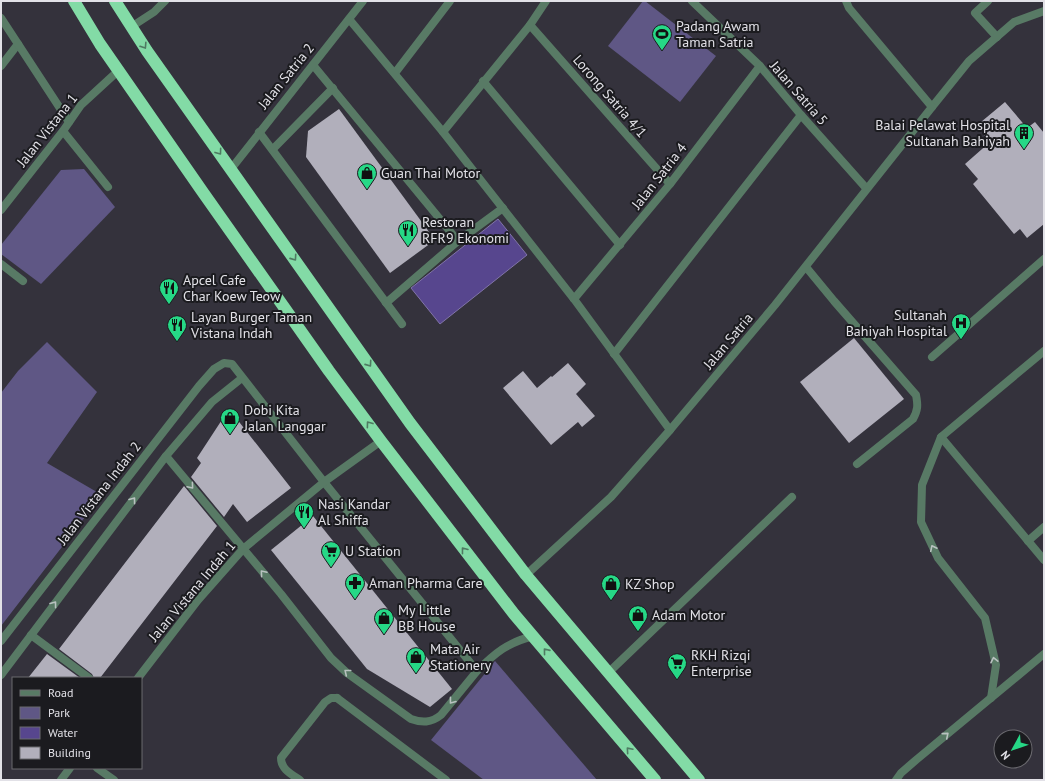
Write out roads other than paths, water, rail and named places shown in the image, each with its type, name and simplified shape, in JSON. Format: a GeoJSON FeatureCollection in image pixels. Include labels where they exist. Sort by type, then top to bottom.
{"type":"FeatureCollection","features":[{"type":"Feature","properties":{"kind":"highway"},"geometry":{"type":"LineString","coordinates":[[74,1],[118,71],[284,308],[381,441],[514,614],[655,780]]}},
{"type":"Feature","properties":{"kind":"highway"},"geometry":{"type":"LineString","coordinates":[[115,1],[147,51],[410,422],[526,574],[699,780]]}},
{"type":"Feature","properties":{"kind":"street"},"geometry":{"type":"LineString","coordinates":[[131,27],[154,12],[165,1]]}},
{"type":"Feature","properties":{"kind":"street","name":"Jalan Satria 2"},"geometry":{"type":"LineString","coordinates":[[231,169],[363,1]]}},
{"type":"Feature","properties":{"kind":"street"},"geometry":{"type":"LineString","coordinates":[[395,73],[450,1]]}},
{"type":"Feature","properties":{"kind":"street"},"geometry":{"type":"LineString","coordinates":[[443,132],[530,25],[546,1]]}},
{"type":"Feature","properties":{"kind":"street","name":"Jalan Satria 5"},"geometry":{"type":"LineString","coordinates":[[692,1],[760,66],[801,116],[866,188]]}},
{"type":"Feature","properties":{"kind":"street"},"geometry":{"type":"LineString","coordinates":[[846,1],[850,8],[932,107]]}},
{"type":"Feature","properties":{"kind":"street"},"geometry":{"type":"LineString","coordinates":[[988,1],[975,13],[997,37]]}},
{"type":"Feature","properties":{"kind":"street","name":"Jalan Satria"},"geometry":{"type":"LineString","coordinates":[[526,574],[611,497],[670,430],[806,267],[866,188],[969,61],[1014,22],[1044,11]]}},
{"type":"Feature","properties":{"kind":"street"},"geometry":{"type":"LineString","coordinates":[[1,18],[69,122]]}},
{"type":"Feature","properties":{"kind":"street"},"geometry":{"type":"LineString","coordinates":[[349,19],[443,132],[574,298],[670,430]]}},
{"type":"Feature","properties":{"kind":"street","name":"Lorong Satria 4/1"},"geometry":{"type":"LineString","coordinates":[[530,25],[670,184]]}},
{"type":"Feature","properties":{"kind":"street"},"geometry":{"type":"LineString","coordinates":[[1,66],[18,44]]}},
{"type":"Feature","properties":{"kind":"street"},"geometry":{"type":"LineString","coordinates":[[313,65],[458,241]]}},
{"type":"Feature","properties":{"kind":"street","name":"Jalan Satria 4"},"geometry":{"type":"LineString","coordinates":[[574,298],[670,184],[760,66]]}},
{"type":"Feature","properties":{"kind":"street","name":"Jalan Vistana 1"},"geometry":{"type":"LineString","coordinates":[[1,210],[63,131],[80,105],[118,71]]}},
{"type":"Feature","properties":{"kind":"street"},"geometry":{"type":"LineString","coordinates":[[483,81],[620,245]]}},
{"type":"Feature","properties":{"kind":"street"},"geometry":{"type":"LineString","coordinates":[[272,149],[333,88]]}},
{"type":"Feature","properties":{"kind":"street"},"geometry":{"type":"LineString","coordinates":[[614,354],[801,116]]}},
{"type":"Feature","properties":{"kind":"street"},"geometry":{"type":"LineString","coordinates":[[63,131],[108,187]]}},
{"type":"Feature","properties":{"kind":"street"},"geometry":{"type":"LineString","coordinates":[[259,132],[402,324]]}},
{"type":"Feature","properties":{"kind":"street"},"geometry":{"type":"LineString","coordinates":[[386,303],[458,241],[503,208]]}},
{"type":"Feature","properties":{"kind":"street"},"geometry":{"type":"LineString","coordinates":[[932,356],[1044,259]]}},
{"type":"Feature","properties":{"kind":"street"},"geometry":{"type":"LineString","coordinates":[[1,264],[23,281]]}},
{"type":"Feature","properties":{"kind":"street"},"geometry":{"type":"LineString","coordinates":[[806,267],[916,395],[918,404],[913,419],[857,464]]}},
{"type":"Feature","properties":{"kind":"street"},"geometry":{"type":"LineString","coordinates":[[991,698],[996,665],[985,618],[938,558],[921,522],[922,485],[942,437],[1044,352]]}},
{"type":"Feature","properties":{"kind":"street","name":"Jalan Vistana Indah 2"},"geometry":{"type":"LineString","coordinates":[[1,641],[199,386],[214,369],[220,364],[232,364],[242,378]]}},
{"type":"Feature","properties":{"kind":"street"},"geometry":{"type":"LineString","coordinates":[[1,675],[166,456],[212,402],[242,378],[477,671]]}},
{"type":"Feature","properties":{"kind":"street"},"geometry":{"type":"LineString","coordinates":[[942,437],[1044,560]]}},
{"type":"Feature","properties":{"kind":"street","name":"Jalan Vistana Indah 1"},"geometry":{"type":"LineString","coordinates":[[139,677],[198,600],[243,549],[324,482],[381,441]]}},
{"type":"Feature","properties":{"kind":"street"},"geometry":{"type":"LineString","coordinates":[[166,456],[331,658],[347,673],[411,719],[422,722],[435,720],[441,715],[477,671],[494,654],[510,644],[534,636]]}},
{"type":"Feature","properties":{"kind":"street"},"geometry":{"type":"LineString","coordinates":[[608,673],[792,497]]}},
{"type":"Feature","properties":{"kind":"street"},"geometry":{"type":"LineString","coordinates":[[1028,541],[1044,527]]}},
{"type":"Feature","properties":{"kind":"street"},"geometry":{"type":"LineString","coordinates":[[31,635],[88,677]]}},
{"type":"Feature","properties":{"kind":"street"},"geometry":{"type":"LineString","coordinates":[[896,780],[906,769],[1044,654]]}},
{"type":"Feature","properties":{"kind":"street"},"geometry":{"type":"LineString","coordinates":[[300,780],[284,769],[281,764],[281,758],[325,702],[331,698],[337,698],[446,780]]}},
{"type":"Feature","properties":{"kind":"street"},"geometry":{"type":"LineString","coordinates":[[61,780],[69,769]]}},
{"type":"Feature","properties":{"kind":"street"},"geometry":{"type":"LineString","coordinates":[[98,769],[114,780]]}},
{"type":"Feature","properties":{"kind":"water"},"geometry":{"type":"Polygon","coordinates":[[[498,219],[527,255],[440,324],[411,288],[498,219]]]}},
{"type":"Feature","properties":{"kind":"place","name":"Padang Awam Taman Satria"},"geometry":{"type":"Point","coordinates":[662,51]}},
{"type":"Feature","properties":{"kind":"place","name":"Balai Pelawat Hospital Sultanah Bahiyah"},"geometry":{"type":"Point","coordinates":[1024,150]}},
{"type":"Feature","properties":{"kind":"place","name":"Guan Thai Motor"},"geometry":{"type":"Point","coordinates":[367,190]}},
{"type":"Feature","properties":{"kind":"place","name":"Restoran RFR9 Ekonomi"},"geometry":{"type":"Point","coordinates":[408,247]}},
{"type":"Feature","properties":{"kind":"place","name":"Apcel Cafe Char Koew Teow"},"geometry":{"type":"Point","coordinates":[169,305]}},
{"type":"Feature","properties":{"kind":"place","name":"Sultanah Bahiyah Hospital"},"geometry":{"type":"Point","coordinates":[961,340]}},
{"type":"Feature","properties":{"kind":"place","name":"Layan Burger Taman Vistana Indah"},"geometry":{"type":"Point","coordinates":[177,342]}},
{"type":"Feature","properties":{"kind":"place","name":"Dobi Kita Jalan Langgar"},"geometry":{"type":"Point","coordinates":[230,435]}},
{"type":"Feature","properties":{"kind":"place","name":"Nasi Kandar Al Shiffa"},"geometry":{"type":"Point","coordinates":[304,529]}},
{"type":"Feature","properties":{"kind":"place","name":"U Station"},"geometry":{"type":"Point","coordinates":[331,568]}},
{"type":"Feature","properties":{"kind":"place","name":"Aman Pharma Care"},"geometry":{"type":"Point","coordinates":[355,600]}},
{"type":"Feature","properties":{"kind":"place","name":"KZ Shop"},"geometry":{"type":"Point","coordinates":[611,601]}},
{"type":"Feature","properties":{"kind":"place","name":"Adam Motor"},"geometry":{"type":"Point","coordinates":[638,632]}},
{"type":"Feature","properties":{"kind":"place","name":"My Little BB House"},"geometry":{"type":"Point","coordinates":[384,635]}},
{"type":"Feature","properties":{"kind":"place","name":"Mata Air Stationery"},"geometry":{"type":"Point","coordinates":[416,674]}},
{"type":"Feature","properties":{"kind":"place","name":"RKH Rizqi Enterprise"},"geometry":{"type":"Point","coordinates":[677,680]}}]}
